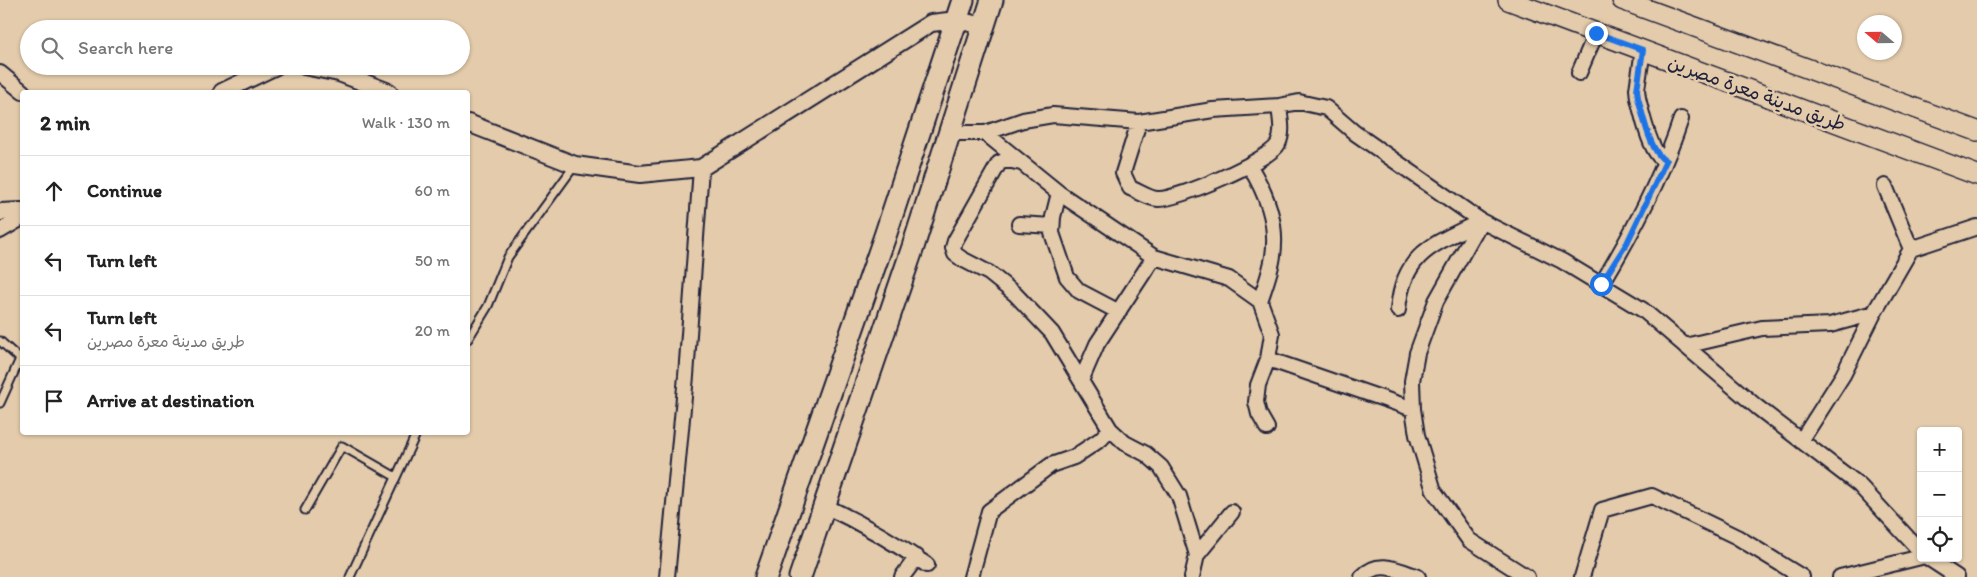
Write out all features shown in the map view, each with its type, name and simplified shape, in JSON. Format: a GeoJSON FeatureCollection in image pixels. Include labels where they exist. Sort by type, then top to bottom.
{"type":"FeatureCollection","features":[{"type":"Feature","properties":{"kind":"main road"},"geometry":{"type":"LineString","coordinates":[[766,577],[881,246],[963,0]]}},
{"type":"Feature","properties":{"kind":"main road"},"geometry":{"type":"LineString","coordinates":[[804,576],[824,506],[950,133],[992,0]]}},
{"type":"Feature","properties":{"kind":"main road","name":"طريق مدينة معرة مصرين"},"geometry":{"type":"LineString","coordinates":[[1508,0],[1977,175]]}},
{"type":"Feature","properties":{"kind":"main road"},"geometry":{"type":"LineString","coordinates":[[1622,0],[1977,131]]}},
{"type":"Feature","properties":{"kind":"street"},"geometry":{"type":"LineString","coordinates":[[470,124],[575,165],[640,174],[701,168],[923,27],[941,21],[957,20],[983,26]]}},
{"type":"Feature","properties":{"kind":"street"},"geometry":{"type":"LineString","coordinates":[[1579,73],[1596,33]]}},
{"type":"Feature","properties":{"kind":"street"},"geometry":{"type":"LineString","coordinates":[[1643,50],[1637,90],[1638,98],[1654,151],[1661,160],[1666,161]]}},
{"type":"Feature","properties":{"kind":"street"},"geometry":{"type":"LineString","coordinates":[[0,74],[20,90]]}},
{"type":"Feature","properties":{"kind":"street"},"geometry":{"type":"LineString","coordinates":[[226,90],[257,75]]}},
{"type":"Feature","properties":{"kind":"street"},"geometry":{"type":"LineString","coordinates":[[344,75],[384,90]]}},
{"type":"Feature","properties":{"kind":"street"},"geometry":{"type":"LineString","coordinates":[[950,133],[985,133],[1023,120],[1053,115],[1139,122],[1213,110],[1279,106],[1299,102],[1326,108],[1355,133],[1481,221],[1562,261],[1643,310],[1757,407],[1859,485],[1917,548]]}},
{"type":"Feature","properties":{"kind":"street"},"geometry":{"type":"LineString","coordinates":[[1139,122],[1123,173],[1130,188],[1158,199],[1184,194],[1249,165],[1274,150],[1279,142],[1282,131],[1279,106]]}},
{"type":"Feature","properties":{"kind":"street"},"geometry":{"type":"LineString","coordinates":[[1601,284],[1627,243],[1666,161],[1681,119]]}},
{"type":"Feature","properties":{"kind":"street"},"geometry":{"type":"LineString","coordinates":[[985,133],[1059,193],[1154,257],[1230,279],[1260,300],[1272,334],[1268,359],[1258,385],[1256,402],[1259,414],[1267,428]]}},
{"type":"Feature","properties":{"kind":"street"},"geometry":{"type":"LineString","coordinates":[[1021,163],[1007,160],[999,163],[955,241],[953,248],[955,254],[989,273],[1015,294],[1052,333],[1110,428],[1125,443],[1146,454],[1161,467],[1179,496],[1197,555]]}},
{"type":"Feature","properties":{"kind":"street"},"geometry":{"type":"LineString","coordinates":[[1249,165],[1262,186],[1270,206],[1274,229],[1273,256],[1260,300]]}},
{"type":"Feature","properties":{"kind":"street"},"geometry":{"type":"LineString","coordinates":[[666,577],[686,376],[701,168]]}},
{"type":"Feature","properties":{"kind":"street"},"geometry":{"type":"LineString","coordinates":[[1885,186],[1911,249]]}},
{"type":"Feature","properties":{"kind":"street"},"geometry":{"type":"LineString","coordinates":[[1059,193],[1052,226],[1063,269],[1072,284],[1079,291],[1119,312]]}},
{"type":"Feature","properties":{"kind":"street"},"geometry":{"type":"LineString","coordinates":[[0,212],[20,211]]}},
{"type":"Feature","properties":{"kind":"street"},"geometry":{"type":"LineString","coordinates":[[0,231],[20,219]]}},
{"type":"Feature","properties":{"kind":"street"},"geometry":{"type":"LineString","coordinates":[[1398,310],[1405,278],[1417,258],[1431,246],[1481,221]]}},
{"type":"Feature","properties":{"kind":"street"},"geometry":{"type":"LineString","coordinates":[[1481,221],[1432,310],[1417,353],[1412,381],[1413,408],[1417,435],[1434,491],[1469,540],[1528,577]]}},
{"type":"Feature","properties":{"kind":"street"},"geometry":{"type":"LineString","coordinates":[[1019,224],[1052,226]]}},
{"type":"Feature","properties":{"kind":"street"},"geometry":{"type":"LineString","coordinates":[[1801,441],[1839,381],[1874,313],[1911,249],[1977,227]]}},
{"type":"Feature","properties":{"kind":"street"},"geometry":{"type":"LineString","coordinates":[[1081,381],[1097,344],[1154,257]]}},
{"type":"Feature","properties":{"kind":"street"},"geometry":{"type":"LineString","coordinates":[[1685,346],[1762,328],[1830,325],[1874,313]]}},
{"type":"Feature","properties":{"kind":"street"},"geometry":{"type":"LineString","coordinates":[[1268,359],[1413,408]]}},
{"type":"Feature","properties":{"kind":"street"},"geometry":{"type":"LineString","coordinates":[[971,577],[989,511],[1051,465],[1074,457],[1101,440],[1110,428]]}},
{"type":"Feature","properties":{"kind":"street"},"geometry":{"type":"LineString","coordinates":[[1582,577],[1602,510],[1652,496],[1737,537],[1802,577]]}},
{"type":"Feature","properties":{"kind":"street"},"geometry":{"type":"LineString","coordinates":[[824,506],[866,525],[922,561],[902,577]]}},
{"type":"Feature","properties":{"kind":"street"},"geometry":{"type":"LineString","coordinates":[[1192,577],[1197,555],[1232,512]]}},
{"type":"Feature","properties":{"kind":"street"},"geometry":{"type":"LineString","coordinates":[[1840,577],[1917,558]]}},
{"type":"Feature","properties":{"kind":"street"},"geometry":{"type":"LineString","coordinates":[[1934,562],[1958,577]]}},
{"type":"Feature","properties":{"kind":"street"},"geometry":{"type":"LineString","coordinates":[[1362,577],[1372,568],[1384,566],[1418,577]]}},
{"type":"Feature","properties":{"kind":"lane"},"geometry":{"type":"LineString","coordinates":[[470,337],[488,306],[508,257],[575,165]]}},
{"type":"Feature","properties":{"kind":"lane"},"geometry":{"type":"LineString","coordinates":[[0,341],[20,359],[0,403]]}},
{"type":"Feature","properties":{"kind":"lane"},"geometry":{"type":"LineString","coordinates":[[350,577],[416,435]]}},
{"type":"Feature","properties":{"kind":"lane"},"geometry":{"type":"LineString","coordinates":[[305,510],[342,446],[396,477]]}},
{"type":"Feature","properties":{"kind":"route"},"geometry":{"type":"LineString","coordinates":[[1596,33],[1643,50],[1637,90],[1638,98],[1654,151],[1661,160],[1666,161],[1627,243],[1601,284]]}}]}
